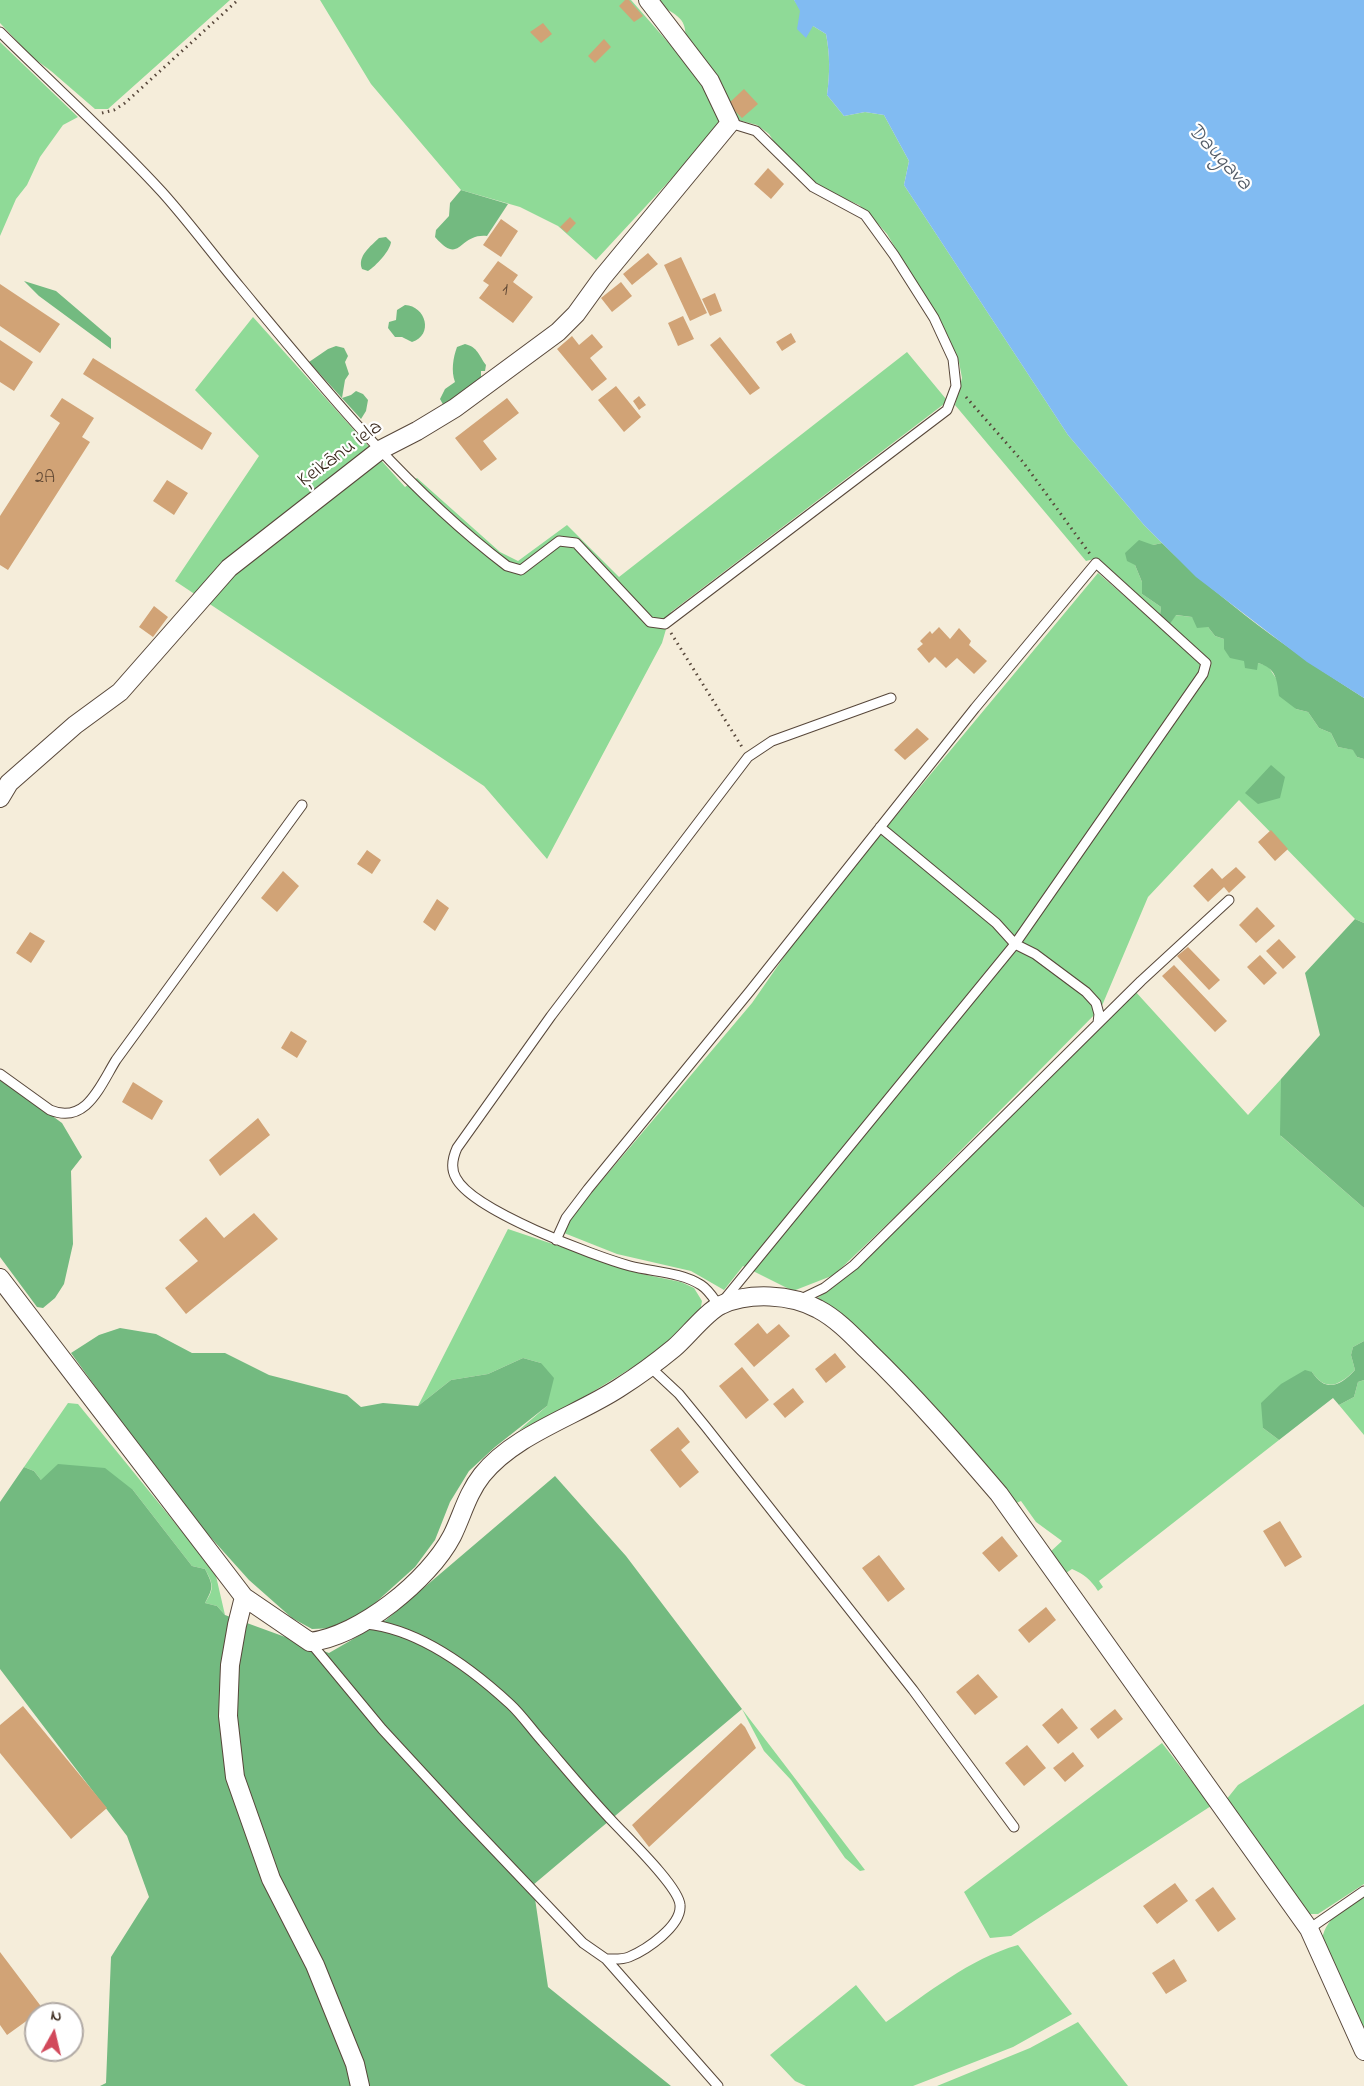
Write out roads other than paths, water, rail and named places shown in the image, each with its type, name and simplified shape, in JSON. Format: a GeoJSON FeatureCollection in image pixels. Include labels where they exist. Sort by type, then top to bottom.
{"type":"FeatureCollection","features":[{"type":"Feature","properties":{"kind":"street"},"geometry":{"type":"LineString","coordinates":[[648,0],[710,81],[730,123]]}},
{"type":"Feature","properties":{"kind":"street","name":"Ķeikānu iela"},"geometry":{"type":"LineString","coordinates":[[0,798],[9,783],[75,725],[120,692],[229,568],[380,450],[455,408],[558,332],[576,314],[602,278],[730,123]]}},
{"type":"Feature","properties":{"kind":"street"},"geometry":{"type":"LineString","coordinates":[[0,1278],[244,1597],[310,1642],[340,1634],[375,1616],[437,1560],[452,1536],[466,1501],[496,1459],[520,1442],[619,1388],[673,1348],[719,1306],[750,1298],[772,1297],[796,1300],[818,1309],[840,1324],[856,1340],[946,1432],[999,1494],[1308,1929],[1364,2051]]}},
{"type":"Feature","properties":{"kind":"street"},"geometry":{"type":"LineString","coordinates":[[244,1597],[230,1665],[228,1716],[235,1777],[271,1879],[315,1965],[355,2064],[360,2086]]}},
{"type":"Feature","properties":{"kind":"lane"},"geometry":{"type":"LineString","coordinates":[[0,32],[162,193],[273,327],[380,450],[429,500],[507,566],[521,570],[559,541],[576,543],[650,622],[665,624],[947,410],[956,386],[953,359],[934,318],[894,255],[865,215],[813,187],[756,131],[730,123]]}},
{"type":"Feature","properties":{"kind":"lane"},"geometry":{"type":"LineString","coordinates":[[556,1240],[566,1218],[588,1189],[750,992],[975,708],[1096,563],[1206,663],[1203,674],[1015,944],[719,1306],[702,1285],[686,1278],[629,1266],[556,1240],[465,1190],[456,1178],[452,1166],[457,1148],[551,1016],[748,757],[772,741],[891,698]]}},
{"type":"Feature","properties":{"kind":"lane"},"geometry":{"type":"LineString","coordinates":[[0,1074],[50,1110],[58,1113],[67,1114],[78,1111],[88,1104],[116,1060],[302,805]]}},
{"type":"Feature","properties":{"kind":"lane"},"geometry":{"type":"LineString","coordinates":[[880,827],[996,923],[1015,944],[1035,954],[1086,992],[1096,1004],[1099,1014],[1098,1023]]}},
{"type":"Feature","properties":{"kind":"lane"},"geometry":{"type":"LineString","coordinates":[[796,1300],[824,1288],[854,1265],[1176,947],[1229,900]]}},
{"type":"Feature","properties":{"kind":"lane"},"geometry":{"type":"LineString","coordinates":[[649,1366],[678,1394],[706,1427],[913,1690],[1014,1827]]}},
{"type":"Feature","properties":{"kind":"lane"},"geometry":{"type":"LineString","coordinates":[[361,1624],[385,1626],[448,1656],[512,1705],[606,1815],[666,1879],[678,1896],[681,1906],[673,1923],[661,1938],[627,1959],[606,1959]]}},
{"type":"Feature","properties":{"kind":"lane"},"geometry":{"type":"LineString","coordinates":[[310,1642],[382,1729],[465,1820],[583,1942],[606,1959],[718,2086]]}},
{"type":"Feature","properties":{"kind":"lane"},"geometry":{"type":"LineString","coordinates":[[1308,1929],[1364,1891]]}},
{"type":"Feature","properties":{"kind":"water","name":"Daugava"},"geometry":{"type":"Polygon","coordinates":[[[794,0],[1364,0],[1364,698],[1307,662],[1196,577],[1144,525],[1068,435],[904,185],[909,161],[884,115],[865,112],[844,116],[827,95],[829,64],[826,34],[813,26],[806,38],[797,29],[800,11],[794,0]]]}}]}
